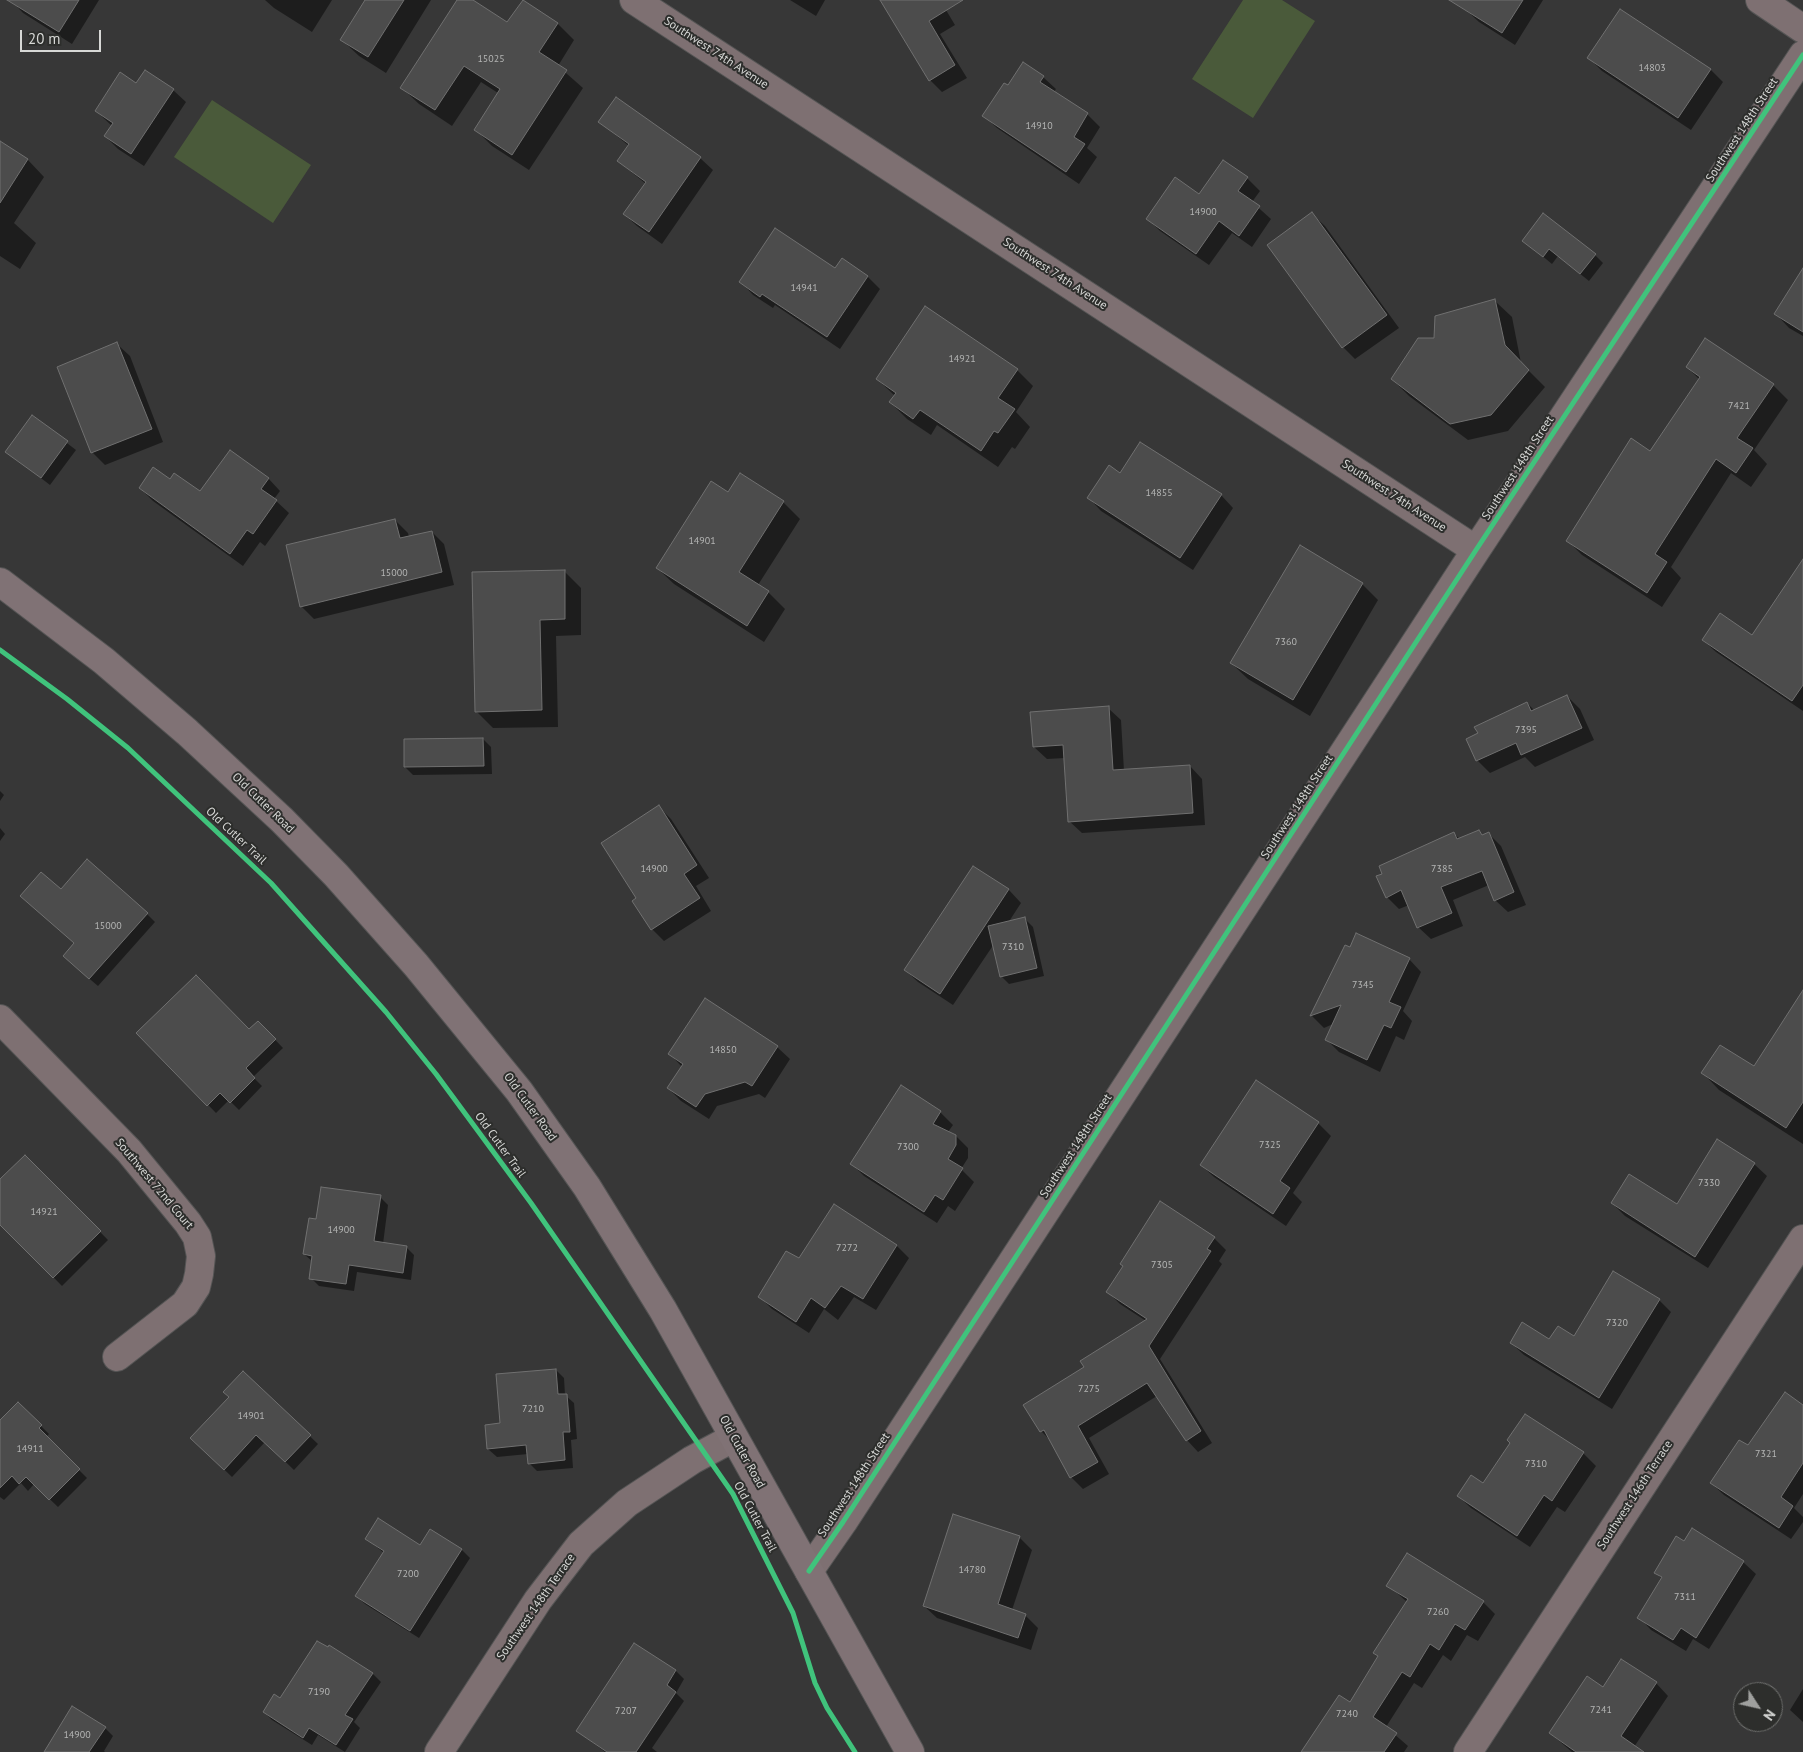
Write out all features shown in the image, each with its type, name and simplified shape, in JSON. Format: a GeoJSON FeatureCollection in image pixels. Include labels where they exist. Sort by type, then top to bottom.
{"type":"FeatureCollection","features":[{"type":"Feature","properties":{"kind":"main road","name":"Old Cutler Road"},"geometry":{"type":"LineString","coordinates":[[0,582],[104,661],[186,732],[282,820],[367,910],[453,1008],[519,1091],[586,1187],[663,1310],[910,1752]]}},
{"type":"Feature","properties":{"kind":"street","name":"Southwest 74th Avenue"},"geometry":{"type":"LineString","coordinates":[[634,0],[1476,550]]}},
{"type":"Feature","properties":{"kind":"street"},"geometry":{"type":"LineString","coordinates":[[1760,0],[1803,29]]}},
{"type":"Feature","properties":{"kind":"street","name":"Southwest 148th Street"},"geometry":{"type":"LineString","coordinates":[[809,1571],[854,1506],[1476,550],[1803,55]]}},
{"type":"Feature","properties":{"kind":"street","name":"Southwest 72nd Court"},"geometry":{"type":"LineString","coordinates":[[0,1019],[129,1152],[188,1223],[197,1237],[200,1252],[199,1274],[196,1287],[185,1304],[117,1357]]}},
{"type":"Feature","properties":{"kind":"street","name":"Southwest 146th Terrace"},"geometry":{"type":"LineString","coordinates":[[1468,1752],[1803,1239]]}},
{"type":"Feature","properties":{"kind":"street","name":"Southwest 148th Terrace"},"geometry":{"type":"LineString","coordinates":[[439,1752],[538,1600],[581,1544],[628,1503],[692,1460],[733,1438]]}},
{"type":"Feature","properties":{"kind":"green space"},"geometry":{"type":"Polygon","coordinates":[[[1243,0],[1282,0],[1315,21],[1253,118],[1192,79],[1243,0]]]}},
{"type":"Feature","properties":{"kind":"green space"},"geometry":{"type":"Polygon","coordinates":[[[212,100],[311,165],[273,223],[174,157],[212,100]]]}},
{"type":"Feature","properties":{"kind":"building"},"geometry":{"type":"Polygon","coordinates":[[[7,0],[79,0],[59,32],[7,0]]]}},
{"type":"Feature","properties":{"kind":"building"},"geometry":{"type":"Polygon","coordinates":[[[365,0],[404,0],[368,57],[340,40],[365,0]]]}},
{"type":"Feature","properties":{"kind":"building"},"geometry":{"type":"Polygon","coordinates":[[[457,0],[473,0],[507,22],[523,0],[558,23],[539,52],[567,70],[512,155],[474,130],[500,89],[464,66],[435,110],[400,88],[457,0]]]}},
{"type":"Feature","properties":{"kind":"building"},"geometry":{"type":"Polygon","coordinates":[[[880,0],[963,0],[929,21],[955,65],[929,81],[880,0]]]}},
{"type":"Feature","properties":{"kind":"building"},"geometry":{"type":"Polygon","coordinates":[[[1449,0],[1523,0],[1502,33],[1449,0]]]}},
{"type":"Feature","properties":{"kind":"building"},"geometry":{"type":"Polygon","coordinates":[[[1620,9],[1711,69],[1678,118],[1587,58],[1620,9]]]}},
{"type":"Feature","properties":{"kind":"building"},"geometry":{"type":"Polygon","coordinates":[[[1023,62],[1044,76],[1040,82],[1088,113],[1074,137],[1085,144],[1066,172],[982,116],[1004,83],[1008,85],[1023,62]]]}},
{"type":"Feature","properties":{"kind":"building"},"geometry":{"type":"Polygon","coordinates":[[[145,70],[174,89],[131,154],[104,136],[113,123],[95,111],[120,72],[136,83],[145,70]]]}},
{"type":"Feature","properties":{"kind":"building"},"geometry":{"type":"Polygon","coordinates":[[[616,97],[701,157],[649,232],[623,214],[646,182],[617,161],[629,144],[598,122],[616,97]]]}},
{"type":"Feature","properties":{"kind":"building"},"geometry":{"type":"Polygon","coordinates":[[[0,141],[28,159],[0,203],[0,141]]]}},
{"type":"Feature","properties":{"kind":"building"},"geometry":{"type":"Polygon","coordinates":[[[1223,160],[1248,177],[1238,191],[1260,206],[1239,236],[1219,221],[1196,254],[1146,219],[1175,177],[1199,194],[1223,160]]]}},
{"type":"Feature","properties":{"kind":"building"},"geometry":{"type":"Polygon","coordinates":[[[1312,212],[1387,315],[1342,348],[1267,245],[1312,212]]]}},
{"type":"Feature","properties":{"kind":"building"},"geometry":{"type":"Polygon","coordinates":[[[1543,213],[1596,254],[1580,274],[1549,249],[1543,257],[1522,241],[1543,213]]]}},
{"type":"Feature","properties":{"kind":"building"},"geometry":{"type":"Polygon","coordinates":[[[775,228],[835,268],[842,258],[868,276],[827,337],[762,294],[760,297],[739,282],[775,228]]]}},
{"type":"Feature","properties":{"kind":"building"},"geometry":{"type":"Polygon","coordinates":[[[1803,268],[1803,332],[1774,314],[1803,268]]]}},
{"type":"Feature","properties":{"kind":"building"},"geometry":{"type":"Polygon","coordinates":[[[1495,299],[1505,345],[1529,370],[1491,415],[1450,424],[1391,379],[1418,338],[1434,338],[1435,316],[1495,299]]]}},
{"type":"Feature","properties":{"kind":"building"},"geometry":{"type":"Polygon","coordinates":[[[925,306],[1018,369],[998,398],[1015,409],[998,433],[994,431],[981,451],[920,410],[913,419],[889,402],[896,393],[876,379],[925,306]]]}},
{"type":"Feature","properties":{"kind":"building"},"geometry":{"type":"Polygon","coordinates":[[[1705,338],[1774,384],[1737,438],[1753,448],[1736,473],[1716,459],[1655,554],[1667,562],[1647,593],[1566,541],[1631,438],[1650,451],[1700,377],[1686,367],[1705,338]]]}},
{"type":"Feature","properties":{"kind":"building"},"geometry":{"type":"Polygon","coordinates":[[[117,342],[152,429],[91,453],[57,367],[117,342]]]}},
{"type":"Feature","properties":{"kind":"building"},"geometry":{"type":"Polygon","coordinates":[[[32,415],[68,441],[41,478],[5,452],[32,415]]]}},
{"type":"Feature","properties":{"kind":"building"},"geometry":{"type":"Polygon","coordinates":[[[1140,442],[1222,494],[1180,558],[1087,498],[1109,465],[1120,473],[1140,442]]]}},
{"type":"Feature","properties":{"kind":"building"},"geometry":{"type":"Polygon","coordinates":[[[230,450],[269,478],[261,489],[277,500],[253,534],[247,530],[230,554],[139,488],[153,467],[170,479],[174,473],[200,491],[230,450]]]}},
{"type":"Feature","properties":{"kind":"building"},"geometry":{"type":"Polygon","coordinates":[[[740,473],[784,501],[739,572],[769,591],[747,626],[656,568],[711,481],[728,492],[740,473]]]}},
{"type":"Feature","properties":{"kind":"building"},"geometry":{"type":"Polygon","coordinates":[[[395,519],[400,538],[432,531],[442,572],[300,607],[286,545],[395,519]]]}},
{"type":"Feature","properties":{"kind":"building"},"geometry":{"type":"Polygon","coordinates":[[[1300,545],[1363,583],[1293,700],[1230,663],[1300,545]]]}},
{"type":"Feature","properties":{"kind":"building"},"geometry":{"type":"Polygon","coordinates":[[[1803,559],[1803,685],[1792,701],[1702,640],[1720,613],[1752,635],[1803,559]]]}},
{"type":"Feature","properties":{"kind":"building"},"geometry":{"type":"Polygon","coordinates":[[[565,570],[565,619],[540,620],[542,710],[475,712],[472,572],[565,570]]]}},
{"type":"Feature","properties":{"kind":"building"},"geometry":{"type":"Polygon","coordinates":[[[1567,695],[1582,728],[1521,755],[1516,743],[1476,761],[1466,739],[1478,733],[1474,727],[1527,702],[1531,711],[1567,695]]]}},
{"type":"Feature","properties":{"kind":"building"},"geometry":{"type":"Polygon","coordinates":[[[1109,706],[1113,770],[1190,765],[1193,813],[1068,822],[1063,745],[1033,747],[1030,712],[1109,706]]]}},
{"type":"Feature","properties":{"kind":"building"},"geometry":{"type":"Polygon","coordinates":[[[483,738],[484,766],[404,767],[404,739],[483,738]]]}},
{"type":"Feature","properties":{"kind":"building"},"geometry":{"type":"Polygon","coordinates":[[[659,805],[697,865],[684,874],[700,898],[651,930],[632,901],[636,898],[601,843],[659,805]]]}},
{"type":"Feature","properties":{"kind":"building"},"geometry":{"type":"Polygon","coordinates":[[[1479,830],[1482,835],[1489,832],[1514,892],[1494,901],[1482,871],[1441,887],[1452,913],[1417,928],[1401,890],[1386,898],[1376,876],[1382,874],[1379,866],[1454,832],[1457,839],[1479,830]]]}},
{"type":"Feature","properties":{"kind":"building"},"geometry":{"type":"Polygon","coordinates":[[[87,859],[148,913],[89,979],[63,956],[74,943],[20,896],[41,872],[61,889],[87,859]]]}},
{"type":"Feature","properties":{"kind":"building"},"geometry":{"type":"Polygon","coordinates":[[[973,866],[1009,889],[940,994],[904,970],[973,866]]]}},
{"type":"Feature","properties":{"kind":"building"},"geometry":{"type":"Polygon","coordinates":[[[1025,917],[1037,968],[1000,977],[988,926],[1025,917]]]}},
{"type":"Feature","properties":{"kind":"building"},"geometry":{"type":"Polygon","coordinates":[[[1356,933],[1410,958],[1389,1002],[1401,1007],[1391,1028],[1384,1025],[1367,1060],[1325,1040],[1341,1005],[1310,1016],[1345,945],[1350,947],[1356,933]]]}},
{"type":"Feature","properties":{"kind":"building"},"geometry":{"type":"Polygon","coordinates":[[[196,975],[249,1029],[258,1021],[276,1039],[246,1068],[255,1078],[230,1103],[220,1093],[207,1106],[136,1033],[196,975]]]}},
{"type":"Feature","properties":{"kind":"building"},"geometry":{"type":"Polygon","coordinates":[[[1803,990],[1803,1102],[1786,1128],[1701,1073],[1720,1045],[1754,1066],[1803,990]]]}},
{"type":"Feature","properties":{"kind":"building"},"geometry":{"type":"Polygon","coordinates":[[[705,998],[778,1046],[752,1086],[745,1082],[705,1094],[696,1107],[667,1088],[683,1064],[668,1054],[705,998]]]}},
{"type":"Feature","properties":{"kind":"building"},"geometry":{"type":"Polygon","coordinates":[[[1256,1080],[1319,1122],[1280,1181],[1290,1188],[1273,1214],[1200,1165],[1256,1080]]]}},
{"type":"Feature","properties":{"kind":"building"},"geometry":{"type":"Polygon","coordinates":[[[901,1085],[941,1111],[933,1124],[956,1135],[956,1145],[948,1159],[963,1168],[943,1200],[935,1195],[924,1212],[850,1164],[901,1085]]]}},
{"type":"Feature","properties":{"kind":"building"},"geometry":{"type":"Polygon","coordinates":[[[1717,1139],[1755,1163],[1695,1257],[1611,1203],[1629,1174],[1677,1204],[1717,1139]]]}},
{"type":"Feature","properties":{"kind":"building"},"geometry":{"type":"Polygon","coordinates":[[[25,1155],[101,1231],[53,1278],[0,1225],[0,1179],[25,1155]]]}},
{"type":"Feature","properties":{"kind":"building"},"geometry":{"type":"Polygon","coordinates":[[[321,1187],[381,1195],[374,1241],[407,1246],[403,1273],[349,1265],[346,1284],[309,1279],[312,1256],[303,1254],[309,1218],[316,1219],[321,1187]]]}},
{"type":"Feature","properties":{"kind":"building"},"geometry":{"type":"Polygon","coordinates":[[[1160,1201],[1215,1237],[1207,1249],[1211,1251],[1149,1346],[1201,1431],[1186,1441],[1147,1383],[1078,1426],[1098,1462],[1070,1478],[1044,1430],[1040,1432],[1023,1405],[1084,1367],[1080,1361],[1147,1319],[1106,1292],[1123,1266],[1120,1264],[1160,1201]]]}},
{"type":"Feature","properties":{"kind":"building"},"geometry":{"type":"Polygon","coordinates":[[[834,1204],[897,1245],[863,1299],[841,1286],[825,1308],[811,1298],[796,1322],[758,1297],[786,1251],[799,1258],[834,1204]]]}},
{"type":"Feature","properties":{"kind":"building"},"geometry":{"type":"Polygon","coordinates":[[[1613,1271],[1660,1299],[1599,1398],[1510,1343],[1522,1322],[1549,1339],[1558,1326],[1574,1336],[1613,1271]]]}},
{"type":"Feature","properties":{"kind":"building"},"geometry":{"type":"Polygon","coordinates":[[[556,1369],[558,1394],[567,1394],[570,1432],[563,1432],[565,1460],[528,1464],[526,1445],[487,1449],[485,1425],[500,1423],[496,1374],[556,1369]]]}},
{"type":"Feature","properties":{"kind":"building"},"geometry":{"type":"Polygon","coordinates":[[[243,1371],[311,1435],[285,1462],[256,1435],[224,1470],[190,1438],[229,1397],[223,1392],[243,1371]]]}},
{"type":"Feature","properties":{"kind":"building"},"geometry":{"type":"Polygon","coordinates":[[[1785,1392],[1803,1405],[1803,1463],[1781,1497],[1793,1506],[1779,1528],[1710,1483],[1739,1440],[1748,1445],[1785,1392]]]}},
{"type":"Feature","properties":{"kind":"building"},"geometry":{"type":"Polygon","coordinates":[[[18,1402],[42,1425],[39,1428],[80,1469],[49,1500],[26,1477],[19,1484],[12,1476],[0,1488],[0,1420],[18,1402]]]}},
{"type":"Feature","properties":{"kind":"building"},"geometry":{"type":"Polygon","coordinates":[[[1525,1414],[1584,1452],[1552,1501],[1544,1495],[1517,1536],[1457,1496],[1471,1475],[1483,1483],[1510,1443],[1507,1440],[1525,1414]]]}},
{"type":"Feature","properties":{"kind":"building"},"geometry":{"type":"Polygon","coordinates":[[[953,1514],[1020,1536],[998,1604],[1026,1614],[1018,1638],[923,1606],[953,1514]]]}},
{"type":"Feature","properties":{"kind":"building"},"geometry":{"type":"Polygon","coordinates":[[[378,1518],[420,1545],[430,1529],[462,1549],[410,1631],[355,1596],[384,1551],[365,1539],[378,1518]]]}},
{"type":"Feature","properties":{"kind":"building"},"geometry":{"type":"Polygon","coordinates":[[[1692,1528],[1744,1561],[1696,1638],[1681,1628],[1673,1640],[1637,1618],[1662,1577],[1654,1573],[1676,1536],[1684,1541],[1692,1528]]]}},
{"type":"Feature","properties":{"kind":"building"},"geometry":{"type":"Polygon","coordinates":[[[1407,1553],[1484,1601],[1465,1630],[1455,1624],[1439,1650],[1430,1644],[1410,1677],[1402,1672],[1373,1717],[1397,1733],[1384,1752],[1301,1752],[1339,1695],[1350,1702],[1378,1656],[1373,1653],[1408,1599],[1386,1586],[1407,1553]]]}},
{"type":"Feature","properties":{"kind":"building"},"geometry":{"type":"Polygon","coordinates":[[[317,1641],[328,1647],[329,1645],[373,1673],[345,1715],[353,1719],[336,1745],[309,1728],[303,1738],[263,1712],[274,1694],[280,1698],[317,1641]]]}},
{"type":"Feature","properties":{"kind":"building"},"geometry":{"type":"Polygon","coordinates":[[[634,1643],[676,1670],[667,1685],[676,1692],[636,1752],[607,1752],[576,1731],[634,1643]]]}},
{"type":"Feature","properties":{"kind":"building"},"geometry":{"type":"Polygon","coordinates":[[[1621,1659],[1657,1682],[1621,1736],[1644,1752],[1576,1752],[1549,1733],[1587,1676],[1603,1687],[1621,1659]]]}},
{"type":"Feature","properties":{"kind":"building"},"geometry":{"type":"Polygon","coordinates":[[[72,1706],[106,1727],[89,1752],[44,1752],[72,1706]]]}},
{"type":"Feature","properties":{"kind":"cycle path"},"geometry":{"type":"LineString","coordinates":[[809,1571],[843,1522],[1476,550],[1803,55]]}},
{"type":"Feature","properties":{"kind":"cycle path","name":"Old Cutler Trail"},"geometry":{"type":"LineString","coordinates":[[0,650],[67,699],[128,748],[271,883],[386,1012],[436,1074],[531,1203],[733,1494],[793,1613],[815,1683],[827,1708],[855,1752]]}}]}
